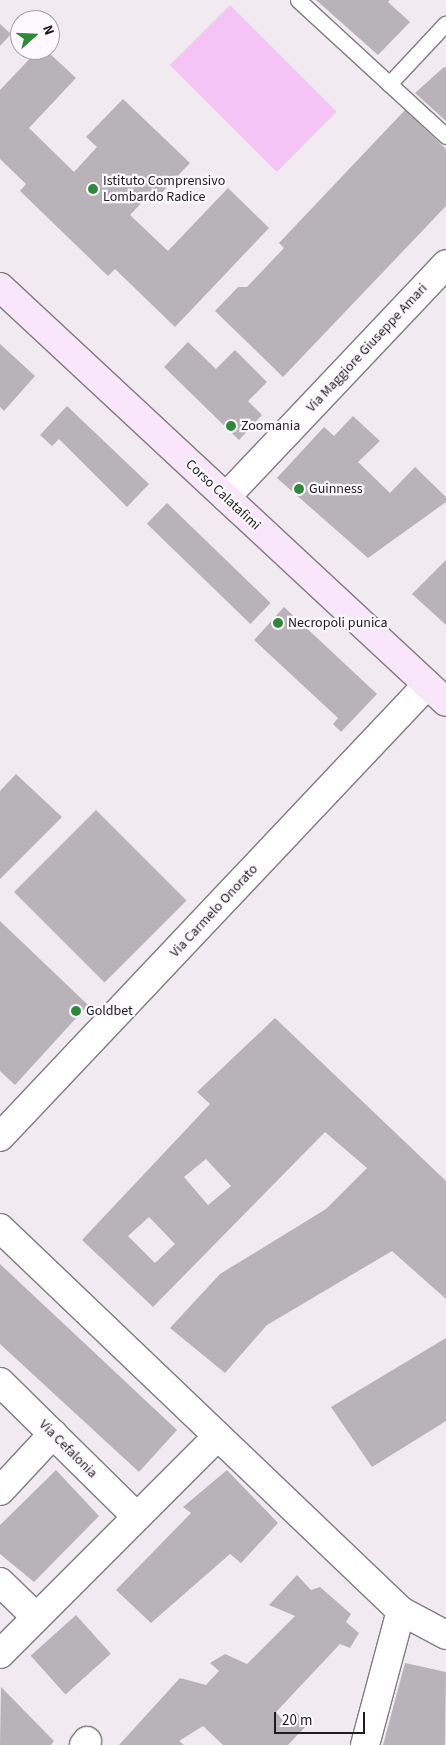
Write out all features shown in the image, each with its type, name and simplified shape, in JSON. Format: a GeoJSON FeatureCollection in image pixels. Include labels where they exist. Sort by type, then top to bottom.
{"type":"FeatureCollection","features":[{"type":"Feature","properties":{"kind":"main road","name":"Corso Calatafimi"},"geometry":{"type":"LineString","coordinates":[[0,287],[437,694]]}},
{"type":"Feature","properties":{"kind":"street","name":"Via Maggiore Giuseppe Amari"},"geometry":{"type":"LineString","coordinates":[[226,498],[446,264]]}},
{"type":"Feature","properties":{"kind":"street","name":"Via Carmelo Onorato"},"geometry":{"type":"LineString","coordinates":[[0,1137],[437,694]]}},
{"type":"Feature","properties":{"kind":"street"},"geometry":{"type":"LineString","coordinates":[[0,1228],[401,1611],[446,1635]]}},
{"type":"Feature","properties":{"kind":"street","name":"Via Cefalonia"},"geometry":{"type":"LineString","coordinates":[[0,1382],[137,1517]]}},
{"type":"Feature","properties":{"kind":"street"},"geometry":{"type":"LineString","coordinates":[[0,1491],[53,1434]]}},
{"type":"Feature","properties":{"kind":"street"},"geometry":{"type":"LineString","coordinates":[[0,1654],[218,1436]]}},
{"type":"Feature","properties":{"kind":"street"},"geometry":{"type":"LineString","coordinates":[[0,1582],[36,1617]]}},
{"type":"Feature","properties":{"kind":"street"},"geometry":{"type":"LineString","coordinates":[[365,1745],[401,1611]]}},
{"type":"Feature","properties":{"kind":"lane"},"geometry":{"type":"LineString","coordinates":[[298,0],[446,136]]}},
{"type":"Feature","properties":{"kind":"lane"},"geometry":{"type":"LineString","coordinates":[[389,84],[446,23]]}},
{"type":"Feature","properties":{"kind":"shaded area"},"geometry":{"type":"Polygon","coordinates":[[[230,5],[337,112],[277,172],[170,65],[230,5]]]}},
{"type":"Feature","properties":{"kind":"building"},"geometry":{"type":"Polygon","coordinates":[[[316,0],[390,0],[388,2],[410,22],[378,55],[316,0]]]}},
{"type":"Feature","properties":{"kind":"building"},"geometry":{"type":"Polygon","coordinates":[[[0,24],[10,35],[0,46],[0,24]]]}},
{"type":"Feature","properties":{"kind":"building","name":"Istituto Comprensivo Lombardo Radice"},"geometry":{"type":"Polygon","coordinates":[[[28,60],[57,60],[76,78],[29,128],[74,172],[97,147],[86,137],[123,99],[190,163],[153,202],[147,197],[130,215],[168,251],[228,188],[269,228],[175,327],[115,269],[108,276],[20,191],[26,184],[0,159],[0,90],[28,60]]]}},
{"type":"Feature","properties":{"kind":"building"},"geometry":{"type":"Polygon","coordinates":[[[444,67],[446,68],[446,121],[415,93],[444,67]]]}},
{"type":"Feature","properties":{"kind":"building"},"geometry":{"type":"Polygon","coordinates":[[[405,110],[446,149],[446,206],[283,377],[215,311],[238,287],[247,287],[284,248],[279,243],[405,110]]]}},
{"type":"Feature","properties":{"kind":"building"},"geometry":{"type":"Polygon","coordinates":[[[188,342],[216,369],[235,350],[267,382],[248,401],[262,415],[239,440],[164,367],[188,342]]]}},
{"type":"Feature","properties":{"kind":"building"},"geometry":{"type":"Polygon","coordinates":[[[0,344],[35,376],[4,411],[0,407],[0,344]]]}},
{"type":"Feature","properties":{"kind":"building"},"geometry":{"type":"Polygon","coordinates":[[[67,406],[149,484],[127,507],[59,439],[52,446],[40,435],[67,406]]]}},
{"type":"Feature","properties":{"kind":"building"},"geometry":{"type":"Polygon","coordinates":[[[353,416],[380,441],[358,462],[390,493],[415,467],[446,497],[446,502],[368,558],[277,478],[324,427],[334,436],[353,416]]]}},
{"type":"Feature","properties":{"kind":"building"},"geometry":{"type":"Polygon","coordinates":[[[167,503],[271,603],[250,624],[147,524],[167,503]]]}},
{"type":"Feature","properties":{"kind":"building"},"geometry":{"type":"Polygon","coordinates":[[[446,560],[446,625],[412,594],[446,560]]]}},
{"type":"Feature","properties":{"kind":"building"},"geometry":{"type":"Polygon","coordinates":[[[284,607],[377,694],[341,732],[333,724],[338,718],[254,640],[284,607]]]}},
{"type":"Feature","properties":{"kind":"building"},"geometry":{"type":"Polygon","coordinates":[[[16,774],[62,817],[0,879],[0,791],[16,774]]]}},
{"type":"Feature","properties":{"kind":"building"},"geometry":{"type":"Polygon","coordinates":[[[96,810],[187,901],[104,983],[14,892],[96,810]]]}},
{"type":"Feature","properties":{"kind":"building"},"geometry":{"type":"Polygon","coordinates":[[[0,921],[88,1005],[15,1085],[0,1071],[0,921]]]}},
{"type":"Feature","properties":{"kind":"building"},"geometry":{"type":"Polygon","coordinates":[[[275,1018],[446,1181],[446,1299],[392,1251],[267,1325],[225,1373],[170,1328],[220,1274],[326,1209],[367,1168],[325,1132],[153,1307],[82,1240],[210,1104],[197,1092],[275,1018]],[[206,1159],[184,1177],[208,1205],[231,1186],[206,1159]],[[149,1217],[128,1236],[155,1263],[175,1244],[149,1217]]]}},
{"type":"Feature","properties":{"kind":"building"},"geometry":{"type":"Polygon","coordinates":[[[0,1264],[177,1430],[139,1472],[0,1344],[0,1264]]]}},
{"type":"Feature","properties":{"kind":"building"},"geometry":{"type":"Polygon","coordinates":[[[446,1338],[446,1421],[372,1467],[331,1407],[446,1338]]]}},
{"type":"Feature","properties":{"kind":"building"},"geometry":{"type":"Polygon","coordinates":[[[56,1470],[99,1516],[34,1582],[0,1554],[0,1525],[56,1470]]]}},
{"type":"Feature","properties":{"kind":"building"},"geometry":{"type":"Polygon","coordinates":[[[227,1470],[278,1523],[241,1563],[230,1554],[151,1623],[116,1590],[191,1513],[183,1507],[227,1470]]]}},
{"type":"Feature","properties":{"kind":"building"},"geometry":{"type":"Polygon","coordinates":[[[297,1575],[311,1590],[320,1587],[351,1614],[346,1622],[359,1633],[350,1648],[340,1644],[276,1712],[284,1722],[296,1712],[308,1724],[288,1745],[223,1745],[203,1726],[179,1741],[184,1745],[119,1745],[180,1678],[206,1685],[219,1671],[210,1663],[225,1654],[247,1664],[295,1616],[269,1605],[297,1575]]]}},
{"type":"Feature","properties":{"kind":"building"},"geometry":{"type":"Polygon","coordinates":[[[76,1615],[111,1654],[65,1694],[31,1656],[76,1615]]]}},
{"type":"Feature","properties":{"kind":"building"},"geometry":{"type":"Polygon","coordinates":[[[405,1663],[446,1672],[445,1745],[383,1745],[405,1663]]]}},
{"type":"Feature","properties":{"kind":"building"},"geometry":{"type":"Polygon","coordinates":[[[1,1687],[54,1741],[51,1745],[0,1745],[1,1687]]]}},
{"type":"Feature","properties":{"kind":"place","name":"Istituto Comprensivo Lombardo Radice"},"geometry":{"type":"Point","coordinates":[93,189]}},
{"type":"Feature","properties":{"kind":"place","name":"Zoomania"},"geometry":{"type":"Point","coordinates":[231,426]}},
{"type":"Feature","properties":{"kind":"place","name":"Guinness"},"geometry":{"type":"Point","coordinates":[299,489]}},
{"type":"Feature","properties":{"kind":"place","name":"Necropoli punica"},"geometry":{"type":"Point","coordinates":[278,623]}},
{"type":"Feature","properties":{"kind":"place","name":"Goldbet"},"geometry":{"type":"Point","coordinates":[76,1011]}}]}
